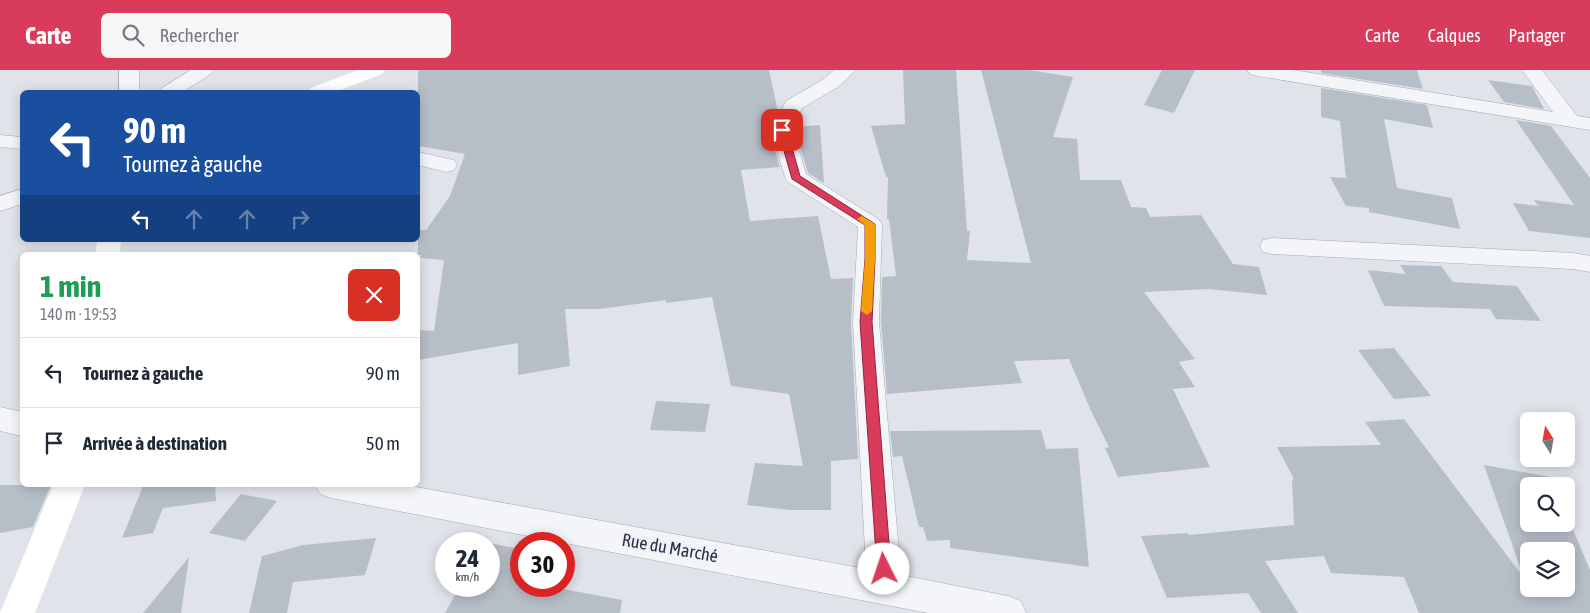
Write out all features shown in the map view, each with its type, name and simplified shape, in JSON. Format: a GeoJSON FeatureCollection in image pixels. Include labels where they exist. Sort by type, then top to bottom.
{"type":"FeatureCollection","features":[{"type":"Feature","properties":{"kind":"street"},"geometry":{"type":"LineString","coordinates":[[129,70],[129,90]]}},
{"type":"Feature","properties":{"kind":"street"},"geometry":{"type":"LineString","coordinates":[[172,90],[204,70]]}},
{"type":"Feature","properties":{"kind":"street"},"geometry":{"type":"LineString","coordinates":[[323,90],[375,70]]}},
{"type":"Feature","properties":{"kind":"street"},"geometry":{"type":"LineString","coordinates":[[846,70],[831,83],[793,105],[782,130],[796,177],[870,224],[866,322],[885,588]]}},
{"type":"Feature","properties":{"kind":"street"},"geometry":{"type":"LineString","coordinates":[[1258,70],[1590,124]]}},
{"type":"Feature","properties":{"kind":"street"},"geometry":{"type":"LineString","coordinates":[[1532,70],[1570,120]]}},
{"type":"Feature","properties":{"kind":"street"},"geometry":{"type":"LineString","coordinates":[[0,141],[20,143]]}},
{"type":"Feature","properties":{"kind":"street"},"geometry":{"type":"LineString","coordinates":[[420,160],[446,165]]}},
{"type":"Feature","properties":{"kind":"street"},"geometry":{"type":"LineString","coordinates":[[0,204],[20,197]]}},
{"type":"Feature","properties":{"kind":"street"},"geometry":{"type":"LineString","coordinates":[[1272,246],[1573,261],[1590,264]]}},
{"type":"Feature","properties":{"kind":"street"},"geometry":{"type":"LineString","coordinates":[[0,419],[20,424]]}},
{"type":"Feature","properties":{"kind":"street"},"geometry":{"type":"LineString","coordinates":[[17,613],[68,487]]}},
{"type":"Feature","properties":{"kind":"street","name":"Rue du Marché"},"geometry":{"type":"LineString","coordinates":[[342,487],[885,588],[994,612]]}},
{"type":"Feature","properties":{"kind":"building"},"geometry":{"type":"Polygon","coordinates":[[[418,70],[769,70],[778,112],[769,132],[780,167],[741,170],[750,221],[818,216],[831,279],[853,278],[851,322],[858,459],[831,461],[831,510],[790,510],[747,505],[755,463],[803,466],[789,394],[731,386],[712,297],[666,303],[666,300],[600,309],[565,309],[570,366],[518,375],[518,343],[420,360],[420,330],[434,331],[444,260],[420,258],[422,255],[418,252],[418,242],[420,242],[420,230],[426,230],[450,196],[465,154],[420,146],[420,90],[418,90],[418,70]]]}},
{"type":"Feature","properties":{"kind":"building"},"geometry":{"type":"Polygon","coordinates":[[[903,70],[956,70],[967,231],[970,231],[967,260],[1031,263],[981,70],[1029,70],[1073,77],[1053,137],[1077,139],[1080,180],[1121,180],[1131,207],[1146,208],[1150,217],[1201,215],[1233,264],[1259,267],[1267,295],[1209,289],[1144,292],[1195,359],[1179,362],[1195,387],[1173,389],[1210,467],[1118,477],[1105,448],[1109,447],[1069,359],[1014,361],[1022,383],[887,394],[881,322],[882,277],[896,276],[889,219],[887,219],[888,177],[886,177],[871,126],[905,124],[903,70]]]}},
{"type":"Feature","properties":{"kind":"building"},"geometry":{"type":"Polygon","coordinates":[[[1162,70],[1195,70],[1174,113],[1144,105],[1162,70]]]}},
{"type":"Feature","properties":{"kind":"building"},"geometry":{"type":"Polygon","coordinates":[[[1321,70],[1417,70],[1423,89],[1321,73],[1321,70]]]}},
{"type":"Feature","properties":{"kind":"building"},"geometry":{"type":"Polygon","coordinates":[[[1488,80],[1532,86],[1544,109],[1504,102],[1488,80]]]}},
{"type":"Feature","properties":{"kind":"building"},"geometry":{"type":"Polygon","coordinates":[[[1321,88],[1427,105],[1433,128],[1384,119],[1397,188],[1452,198],[1460,229],[1369,212],[1369,208],[1346,206],[1330,177],[1346,178],[1340,121],[1321,117],[1321,88]]]}},
{"type":"Feature","properties":{"kind":"building"},"geometry":{"type":"Polygon","coordinates":[[[1516,120],[1551,126],[1590,178],[1590,238],[1529,231],[1513,203],[1538,206],[1534,200],[1574,205],[1516,120]]]}},
{"type":"Feature","properties":{"kind":"building"},"geometry":{"type":"Polygon","coordinates":[[[820,125],[824,183],[808,173],[795,131],[796,127],[820,125]]]}},
{"type":"Feature","properties":{"kind":"building"},"geometry":{"type":"Polygon","coordinates":[[[1400,265],[1441,266],[1453,282],[1517,286],[1541,321],[1496,319],[1490,309],[1384,306],[1368,270],[1406,274],[1400,265]]]}},
{"type":"Feature","properties":{"kind":"building"},"geometry":{"type":"Polygon","coordinates":[[[1394,348],[1431,396],[1394,399],[1358,350],[1394,348]]]}},
{"type":"Feature","properties":{"kind":"building"},"geometry":{"type":"Polygon","coordinates":[[[656,401],[710,404],[705,432],[650,430],[656,401]]]}},
{"type":"Feature","properties":{"kind":"building"},"geometry":{"type":"Polygon","coordinates":[[[1404,419],[1520,573],[1520,597],[1575,597],[1575,542],[1520,542],[1520,567],[1484,465],[1551,477],[1520,477],[1520,532],[1574,532],[1590,570],[1590,613],[1419,613],[1404,577],[1331,573],[1324,556],[1265,561],[1298,613],[1261,613],[1248,593],[1167,598],[1141,536],[1188,533],[1189,535],[1294,525],[1292,480],[1294,479],[1277,447],[1381,445],[1365,422],[1404,419]]]}},
{"type":"Feature","properties":{"kind":"building"},"geometry":{"type":"Polygon","coordinates":[[[1041,430],[1046,449],[1078,448],[1089,567],[950,548],[950,540],[927,541],[923,527],[919,527],[902,456],[893,457],[890,431],[1041,430]]]}},
{"type":"Feature","properties":{"kind":"building"},"geometry":{"type":"Polygon","coordinates":[[[0,485],[50,487],[33,527],[0,533],[0,485]]]}},
{"type":"Feature","properties":{"kind":"building"},"geometry":{"type":"Polygon","coordinates":[[[143,487],[215,487],[216,501],[163,508],[153,533],[122,538],[143,487]]]}},
{"type":"Feature","properties":{"kind":"building"},"geometry":{"type":"Polygon","coordinates":[[[241,494],[277,501],[245,541],[209,533],[241,494]]]}},
{"type":"Feature","properties":{"kind":"building"},"geometry":{"type":"Polygon","coordinates":[[[376,538],[365,575],[293,582],[287,613],[249,613],[262,556],[303,545],[376,538]]]}},
{"type":"Feature","properties":{"kind":"building"},"geometry":{"type":"Polygon","coordinates":[[[500,545],[510,547],[510,597],[575,597],[575,591],[622,600],[620,613],[445,613],[454,597],[500,597],[500,545]]]}},
{"type":"Feature","properties":{"kind":"building"},"geometry":{"type":"Polygon","coordinates":[[[189,557],[181,613],[143,613],[189,557]]]}},
{"type":"Feature","properties":{"kind":"slow traffic"},"geometry":{"type":"LineString","coordinates":[[862,219],[870,224],[867,311]]}},
{"type":"Feature","properties":{"kind":"route"},"geometry":{"type":"LineString","coordinates":[[782,130],[796,177],[870,224],[866,322],[884,569]]}}]}
